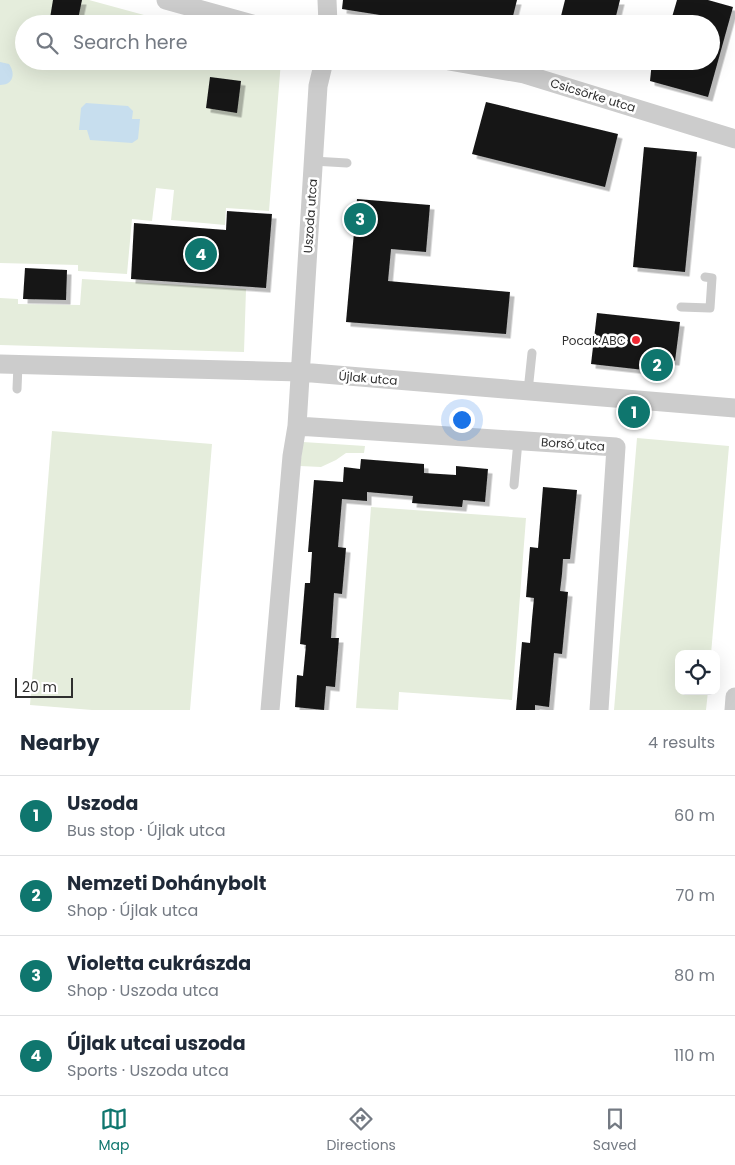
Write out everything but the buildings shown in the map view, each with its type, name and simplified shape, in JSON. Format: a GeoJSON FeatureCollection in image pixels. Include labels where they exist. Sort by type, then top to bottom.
{"type":"FeatureCollection","features":[{"type":"Feature","properties":{"kind":"street"},"geometry":{"type":"LineString","coordinates":[[166,0],[220,15]]}},
{"type":"Feature","properties":{"kind":"street"},"geometry":{"type":"LineString","coordinates":[[327,0],[328,15]]}},
{"type":"Feature","properties":{"kind":"street","name":"Uszoda utca"},"geometry":{"type":"LineString","coordinates":[[300,372],[318,86],[322,70]]}},
{"type":"Feature","properties":{"kind":"street","name":"Csicsörke utca"},"geometry":{"type":"LineString","coordinates":[[476,70],[485,73],[524,74],[735,140]]}},
{"type":"Feature","properties":{"kind":"street","name":"Újlak utca"},"geometry":{"type":"LineString","coordinates":[[9,364],[300,372],[735,408]]}},
{"type":"Feature","properties":{"kind":"street"},"geometry":{"type":"LineString","coordinates":[[270,710],[292,456],[297,426],[300,372]]}},
{"type":"Feature","properties":{"kind":"street","name":"Borsó utca"},"geometry":{"type":"LineString","coordinates":[[297,426],[616,447],[599,710]]}},
{"type":"Feature","properties":{"kind":"street"},"geometry":{"type":"LineString","coordinates":[[734,710],[735,696]]}},
{"type":"Feature","properties":{"kind":"lane"},"geometry":{"type":"LineString","coordinates":[[313,161],[347,163]]}},
{"type":"Feature","properties":{"kind":"lane"},"geometry":{"type":"LineString","coordinates":[[681,307],[710,308],[712,278],[705,278]]}},
{"type":"Feature","properties":{"kind":"lane"},"geometry":{"type":"LineString","coordinates":[[528,391],[532,353]]}},
{"type":"Feature","properties":{"kind":"lane"},"geometry":{"type":"LineString","coordinates":[[9,364],[17,389]]}},
{"type":"Feature","properties":{"kind":"lane"},"geometry":{"type":"LineString","coordinates":[[514,485],[518,441]]}},
{"type":"Feature","properties":{"kind":"green space"},"geometry":{"type":"Polygon","coordinates":[[[0,0],[89,0],[144,15],[15,15],[15,70],[280,70],[269,211],[226,208],[225,225],[171,220],[174,190],[156,188],[152,221],[132,219],[127,274],[78,271],[78,265],[0,263],[0,0]]]}},
{"type":"Feature","properties":{"kind":"green space"},"geometry":{"type":"Polygon","coordinates":[[[82,279],[246,289],[244,352],[0,345],[0,298],[18,299],[18,304],[80,305],[82,279]]]}},
{"type":"Feature","properties":{"kind":"green space"},"geometry":{"type":"Polygon","coordinates":[[[52,431],[212,444],[190,710],[92,710],[30,705],[52,431]]]}},
{"type":"Feature","properties":{"kind":"green space"},"geometry":{"type":"Polygon","coordinates":[[[637,438],[729,446],[711,650],[675,650],[675,695],[708,695],[706,710],[614,710],[637,438]]]}},
{"type":"Feature","properties":{"kind":"green space"},"geometry":{"type":"Polygon","coordinates":[[[303,442],[365,446],[364,453],[346,453],[321,467],[300,466],[303,442]]]}},
{"type":"Feature","properties":{"kind":"green space"},"geometry":{"type":"Polygon","coordinates":[[[371,507],[526,518],[512,700],[399,692],[398,710],[356,708],[371,507]]]}},
{"type":"Feature","properties":{"kind":"water"},"geometry":{"type":"Polygon","coordinates":[[[0,62],[9,64],[13,75],[10,81],[4,85],[0,85],[0,62]]]}},
{"type":"Feature","properties":{"kind":"water"},"geometry":{"type":"Polygon","coordinates":[[[86,103],[128,106],[133,111],[132,119],[140,119],[138,139],[132,143],[90,140],[87,130],[79,130],[81,108],[86,103]]]}},
{"type":"Feature","properties":{"kind":"place","name":"Violetta cukrászda"},"geometry":{"type":"Point","coordinates":[360,219]}},
{"type":"Feature","properties":{"kind":"place","name":"Újlak utcai uszoda"},"geometry":{"type":"Point","coordinates":[201,254]}},
{"type":"Feature","properties":{"kind":"place","name":"Pocak ABC"},"geometry":{"type":"Point","coordinates":[636,340]}},
{"type":"Feature","properties":{"kind":"place","name":"Nemzeti Dohánybolt"},"geometry":{"type":"Point","coordinates":[657,365]}},
{"type":"Feature","properties":{"kind":"place","name":"Uszoda"},"geometry":{"type":"Point","coordinates":[634,412]}}]}
